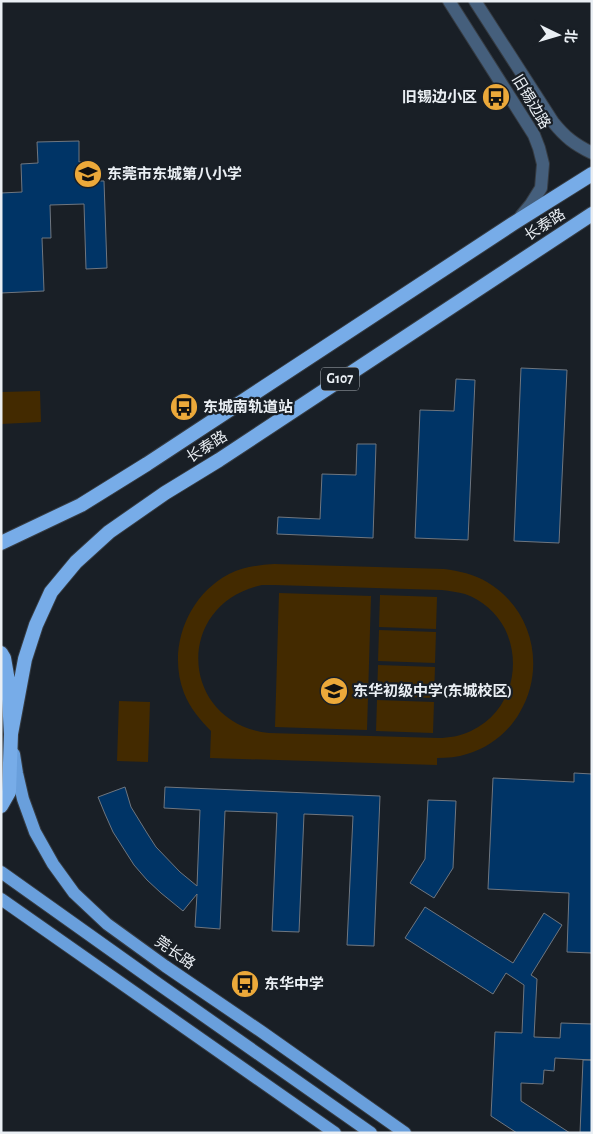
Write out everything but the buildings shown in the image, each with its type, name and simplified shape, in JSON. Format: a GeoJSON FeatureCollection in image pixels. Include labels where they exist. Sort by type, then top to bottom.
{"type":"FeatureCollection","features":[{"type":"Feature","properties":{"kind":"highway","name":"长泰路"},"geometry":{"type":"LineString","coordinates":[[1,543],[81,505],[114,485],[592,174]]}},
{"type":"Feature","properties":{"kind":"highway","name":"长泰路"},"geometry":{"type":"LineString","coordinates":[[11,734],[25,659],[36,625],[51,592],[76,562],[109,532],[165,493],[219,460],[592,214]]}},
{"type":"Feature","properties":{"kind":"highway"},"geometry":{"type":"LineString","coordinates":[[1,653],[4,658],[8,682],[11,734]]}},
{"type":"Feature","properties":{"kind":"highway","name":"G107"},"geometry":{"type":"LineString","coordinates":[[1,806],[8,792],[11,734]]}},
{"type":"Feature","properties":{"kind":"main road","name":"莞长路"},"geometry":{"type":"LineString","coordinates":[[11,734],[23,799],[35,832],[53,864],[74,893],[106,924],[405,1133]]}},
{"type":"Feature","properties":{"kind":"main road"},"geometry":{"type":"LineString","coordinates":[[1,872],[157,984],[371,1133]]}},
{"type":"Feature","properties":{"kind":"main road"},"geometry":{"type":"LineString","coordinates":[[1,898],[336,1133]]}},
{"type":"Feature","properties":{"kind":"street","name":"旧锡边路"},"geometry":{"type":"LineString","coordinates":[[449,1],[534,135],[539,148],[543,164],[541,188],[531,204],[514,223]]}},
{"type":"Feature","properties":{"kind":"street","name":"旧锡边路"},"geometry":{"type":"LineString","coordinates":[[475,1],[553,122],[565,136],[581,148],[592,153]]}},
{"type":"Feature","properties":{"kind":"shaded area"},"geometry":{"type":"Polygon","coordinates":[[[40,391],[41,422],[1,424],[1,392],[40,391]]]}},
{"type":"Feature","properties":{"kind":"shaded area"},"geometry":{"type":"Polygon","coordinates":[[[274,564],[444,569],[466,573],[487,582],[503,594],[515,608],[525,623],[530,641],[533,659],[532,677],[528,695],[520,712],[510,726],[491,743],[464,755],[437,758],[437,765],[210,758],[211,731],[189,704],[179,676],[178,659],[184,625],[202,596],[214,584],[229,574],[240,570],[274,564]],[[262,585],[233,596],[213,615],[201,638],[198,662],[204,687],[217,708],[239,725],[269,733],[446,738],[467,733],[484,723],[504,701],[512,673],[513,658],[505,629],[493,612],[483,603],[465,594],[442,590],[262,585]]]}},
{"type":"Feature","properties":{"kind":"shaded area"},"geometry":{"type":"Polygon","coordinates":[[[279,593],[371,596],[367,730],[275,727],[279,593]]]}},
{"type":"Feature","properties":{"kind":"shaded area"},"geometry":{"type":"Polygon","coordinates":[[[380,595],[437,597],[436,629],[379,627],[380,595]]]}},
{"type":"Feature","properties":{"kind":"shaded area"},"geometry":{"type":"Polygon","coordinates":[[[379,630],[436,632],[435,663],[378,661],[379,630]]]}},
{"type":"Feature","properties":{"kind":"shaded area"},"geometry":{"type":"Polygon","coordinates":[[[378,665],[435,667],[434,698],[377,696],[378,665]]]}},
{"type":"Feature","properties":{"kind":"shaded area"},"geometry":{"type":"Polygon","coordinates":[[[377,700],[434,702],[433,733],[376,731],[377,700]]]}},
{"type":"Feature","properties":{"kind":"shaded area"},"geometry":{"type":"Polygon","coordinates":[[[119,701],[150,702],[148,762],[117,761],[119,701]]]}},
{"type":"Feature","properties":{"kind":"place","name":"旧锡边小区"},"geometry":{"type":"Point","coordinates":[496,97]}},
{"type":"Feature","properties":{"kind":"place","name":"东莞市东城第八小学"},"geometry":{"type":"Point","coordinates":[88,174]}},
{"type":"Feature","properties":{"kind":"place","name":"东城南轨道站"},"geometry":{"type":"Point","coordinates":[184,407]}},
{"type":"Feature","properties":{"kind":"place","name":"东华初级中学(东城校区)"},"geometry":{"type":"Point","coordinates":[334,691]}},
{"type":"Feature","properties":{"kind":"place","name":"东华中学"},"geometry":{"type":"Point","coordinates":[245,984]}}]}
